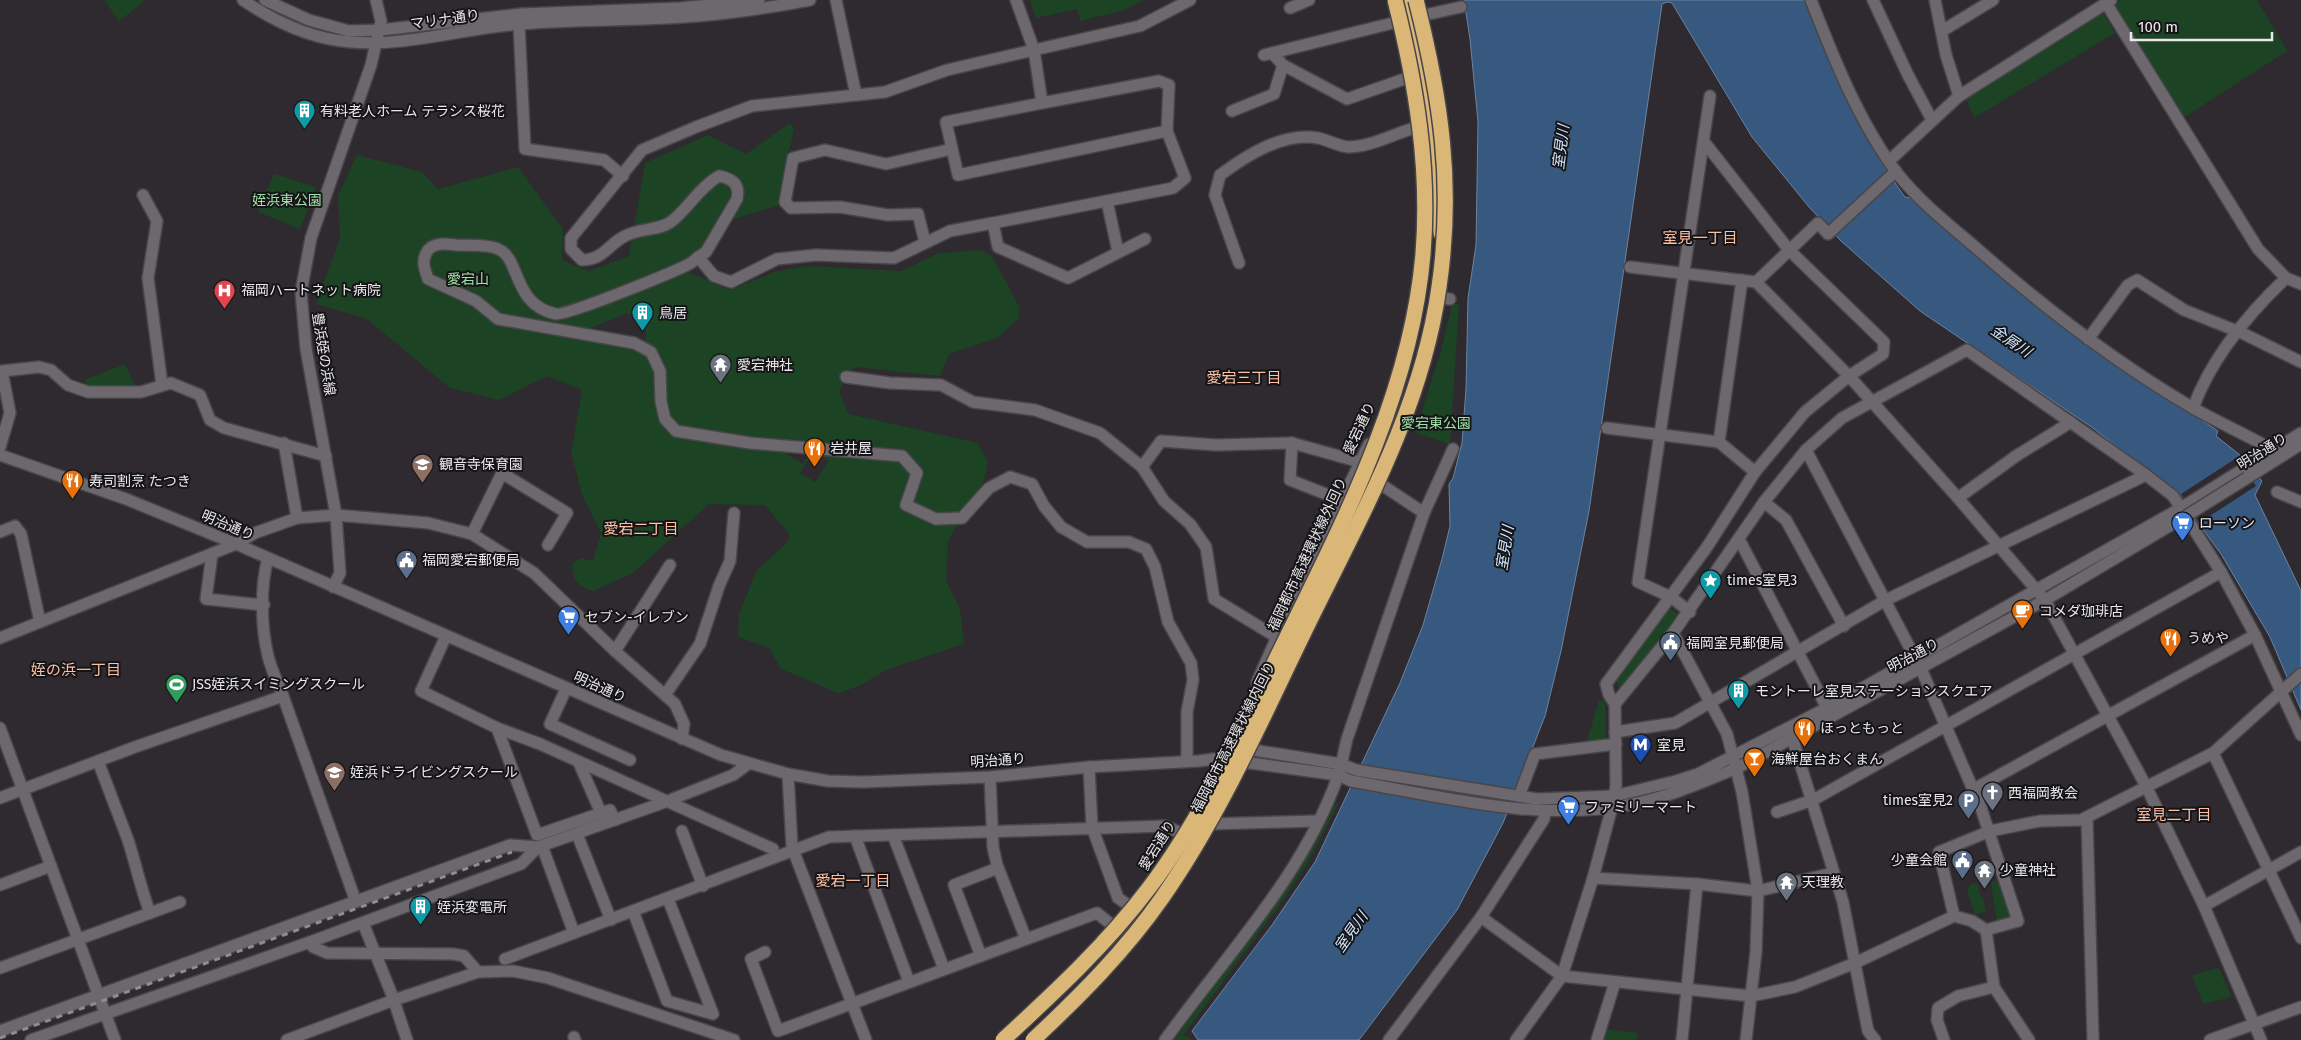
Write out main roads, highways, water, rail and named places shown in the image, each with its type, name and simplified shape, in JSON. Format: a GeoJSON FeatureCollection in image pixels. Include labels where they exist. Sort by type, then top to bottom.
{"type":"FeatureCollection","features":[{"type":"Feature","properties":{"kind":"highway","name":"福岡都市高速環状線外回り"},"geometry":{"type":"LineString","coordinates":[[1005,1040],[1077,971],[1103,943],[1149,889],[1180,843],[1211,789],[1329,550],[1384,418],[1412,329],[1422,256],[1425,209],[1420,125],[1396,0]]}},
{"type":"Feature","properties":{"kind":"highway"},"geometry":{"type":"LineString","coordinates":[[1409,0],[1431,119],[1436,201],[1443,251]]}},
{"type":"Feature","properties":{"kind":"highway","name":"福岡都市高速環状線内回り"},"geometry":{"type":"LineString","coordinates":[[1032,1040],[1118,956],[1162,899],[1202,834],[1379,480],[1403,426],[1430,339],[1439,288],[1445,232],[1446,178],[1441,115],[1431,61],[1416,0]]}},
{"type":"Feature","properties":{"kind":"water"},"geometry":{"type":"Polygon","coordinates":[[[1464,0],[1805,0],[1837,77],[1861,127],[1905,197],[1910,198],[2019,292],[2087,344],[2218,431],[2216,436],[2240,455],[2262,481],[2255,495],[2301,591],[2301,710],[2270,637],[2221,554],[2176,493],[2093,428],[1920,311],[1841,241],[1809,207],[1752,137],[1672,3],[1667,2],[1662,4],[1589,511],[1561,651],[1545,716],[1503,823],[1457,910],[1359,1040],[1198,1040],[1192,1031],[1272,925],[1315,862],[1400,683],[1423,625],[1442,559],[1450,526],[1449,484],[1453,478],[1462,443],[1466,389],[1468,298],[1476,245],[1478,122],[1470,39],[1464,0]]]}},
{"type":"Feature","properties":{"kind":"railway"},"geometry":{"type":"LineString","coordinates":[[0,1038],[512,852]]}},
{"type":"Feature","properties":{"kind":"place","name":"有料老人ホーム テラシス桜花"},"geometry":{"type":"Point","coordinates":[304,130]}},
{"type":"Feature","properties":{"kind":"place","name":"福岡ハートネット病院"},"geometry":{"type":"Point","coordinates":[225,309]}},
{"type":"Feature","properties":{"kind":"place","name":"鳥居"},"geometry":{"type":"Point","coordinates":[643,332]}},
{"type":"Feature","properties":{"kind":"place","name":"愛宕神社"},"geometry":{"type":"Point","coordinates":[721,384]}},
{"type":"Feature","properties":{"kind":"place","name":"岩井屋"},"geometry":{"type":"Point","coordinates":[814,467]}},
{"type":"Feature","properties":{"kind":"place","name":"観音寺保育園"},"geometry":{"type":"Point","coordinates":[423,483]}},
{"type":"Feature","properties":{"kind":"place","name":"寿司割烹 たつき"},"geometry":{"type":"Point","coordinates":[73,500]}},
{"type":"Feature","properties":{"kind":"place","name":"ローソン"},"geometry":{"type":"Point","coordinates":[2183,542]}},
{"type":"Feature","properties":{"kind":"place","name":"福岡愛宕郵便局"},"geometry":{"type":"Point","coordinates":[406,579]}},
{"type":"Feature","properties":{"kind":"place","name":"times室見3"},"geometry":{"type":"Point","coordinates":[1711,599]}},
{"type":"Feature","properties":{"kind":"place","name":"コメダ珈琲店"},"geometry":{"type":"Point","coordinates":[2023,630]}},
{"type":"Feature","properties":{"kind":"place","name":"セブン-イレブン"},"geometry":{"type":"Point","coordinates":[569,636]}},
{"type":"Feature","properties":{"kind":"place","name":"うめや"},"geometry":{"type":"Point","coordinates":[2171,657]}},
{"type":"Feature","properties":{"kind":"place","name":"福岡室見郵便局"},"geometry":{"type":"Point","coordinates":[1670,662]}},
{"type":"Feature","properties":{"kind":"place","name":"JSS姪浜スイミングスクール"},"geometry":{"type":"Point","coordinates":[176,703]}},
{"type":"Feature","properties":{"kind":"place","name":"モントーレ室見ステーションスクエア"},"geometry":{"type":"Point","coordinates":[1739,710]}},
{"type":"Feature","properties":{"kind":"place","name":"ほっともっと"},"geometry":{"type":"Point","coordinates":[1804,747]}},
{"type":"Feature","properties":{"kind":"place","name":"室見"},"geometry":{"type":"Point","coordinates":[1641,764]}},
{"type":"Feature","properties":{"kind":"place","name":"海鮮屋台おくまん"},"geometry":{"type":"Point","coordinates":[1755,778]}},
{"type":"Feature","properties":{"kind":"place","name":"姪浜ドライビングスクール"},"geometry":{"type":"Point","coordinates":[334,791]}},
{"type":"Feature","properties":{"kind":"place","name":"西福岡教会"},"geometry":{"type":"Point","coordinates":[1992,812]}},
{"type":"Feature","properties":{"kind":"place","name":"times室見2"},"geometry":{"type":"Point","coordinates":[1969,819]}},
{"type":"Feature","properties":{"kind":"place","name":"ファミリーマート"},"geometry":{"type":"Point","coordinates":[1569,826]}},
{"type":"Feature","properties":{"kind":"place","name":"少童会館"},"geometry":{"type":"Point","coordinates":[1963,879]}},
{"type":"Feature","properties":{"kind":"place","name":"少童神社"},"geometry":{"type":"Point","coordinates":[1984,889]}},
{"type":"Feature","properties":{"kind":"place","name":"天理教"},"geometry":{"type":"Point","coordinates":[1786,901]}},
{"type":"Feature","properties":{"kind":"place","name":"姪浜変電所"},"geometry":{"type":"Point","coordinates":[421,926]}},
{"type":"Feature","properties":{"kind":"district","name":"室見一丁目"},"geometry":{"type":"Point","coordinates":[1700,238]}},
{"type":"Feature","properties":{"kind":"district","name":"愛宕三丁目"},"geometry":{"type":"Point","coordinates":[1244,378]}},
{"type":"Feature","properties":{"kind":"district","name":"愛宕二丁目"},"geometry":{"type":"Point","coordinates":[641,529]}},
{"type":"Feature","properties":{"kind":"district","name":"姪の浜一丁目"},"geometry":{"type":"Point","coordinates":[76,670]}},
{"type":"Feature","properties":{"kind":"district","name":"室見二丁目"},"geometry":{"type":"Point","coordinates":[2174,815]}},
{"type":"Feature","properties":{"kind":"district","name":"愛宕一丁目"},"geometry":{"type":"Point","coordinates":[853,881]}},
{"type":"Feature","properties":{"kind":"water label","name":"室見川"},"geometry":{"type":"Point","coordinates":[1561,147]}},
{"type":"Feature","properties":{"kind":"water label","name":"金屑川"},"geometry":{"type":"Point","coordinates":[2011,341]}},
{"type":"Feature","properties":{"kind":"water label","name":"室見川"},"geometry":{"type":"Point","coordinates":[1505,548]}},
{"type":"Feature","properties":{"kind":"water label","name":"室見川"},"geometry":{"type":"Point","coordinates":[1351,932]}},
{"type":"Feature","properties":{"kind":"park label","name":"姪浜東公園"},"geometry":{"type":"Point","coordinates":[287,200]}},
{"type":"Feature","properties":{"kind":"park label","name":"愛宕山"},"geometry":{"type":"Point","coordinates":[468,279]}},
{"type":"Feature","properties":{"kind":"park label","name":"愛宕東公園"},"geometry":{"type":"Point","coordinates":[1436,423]}}]}
